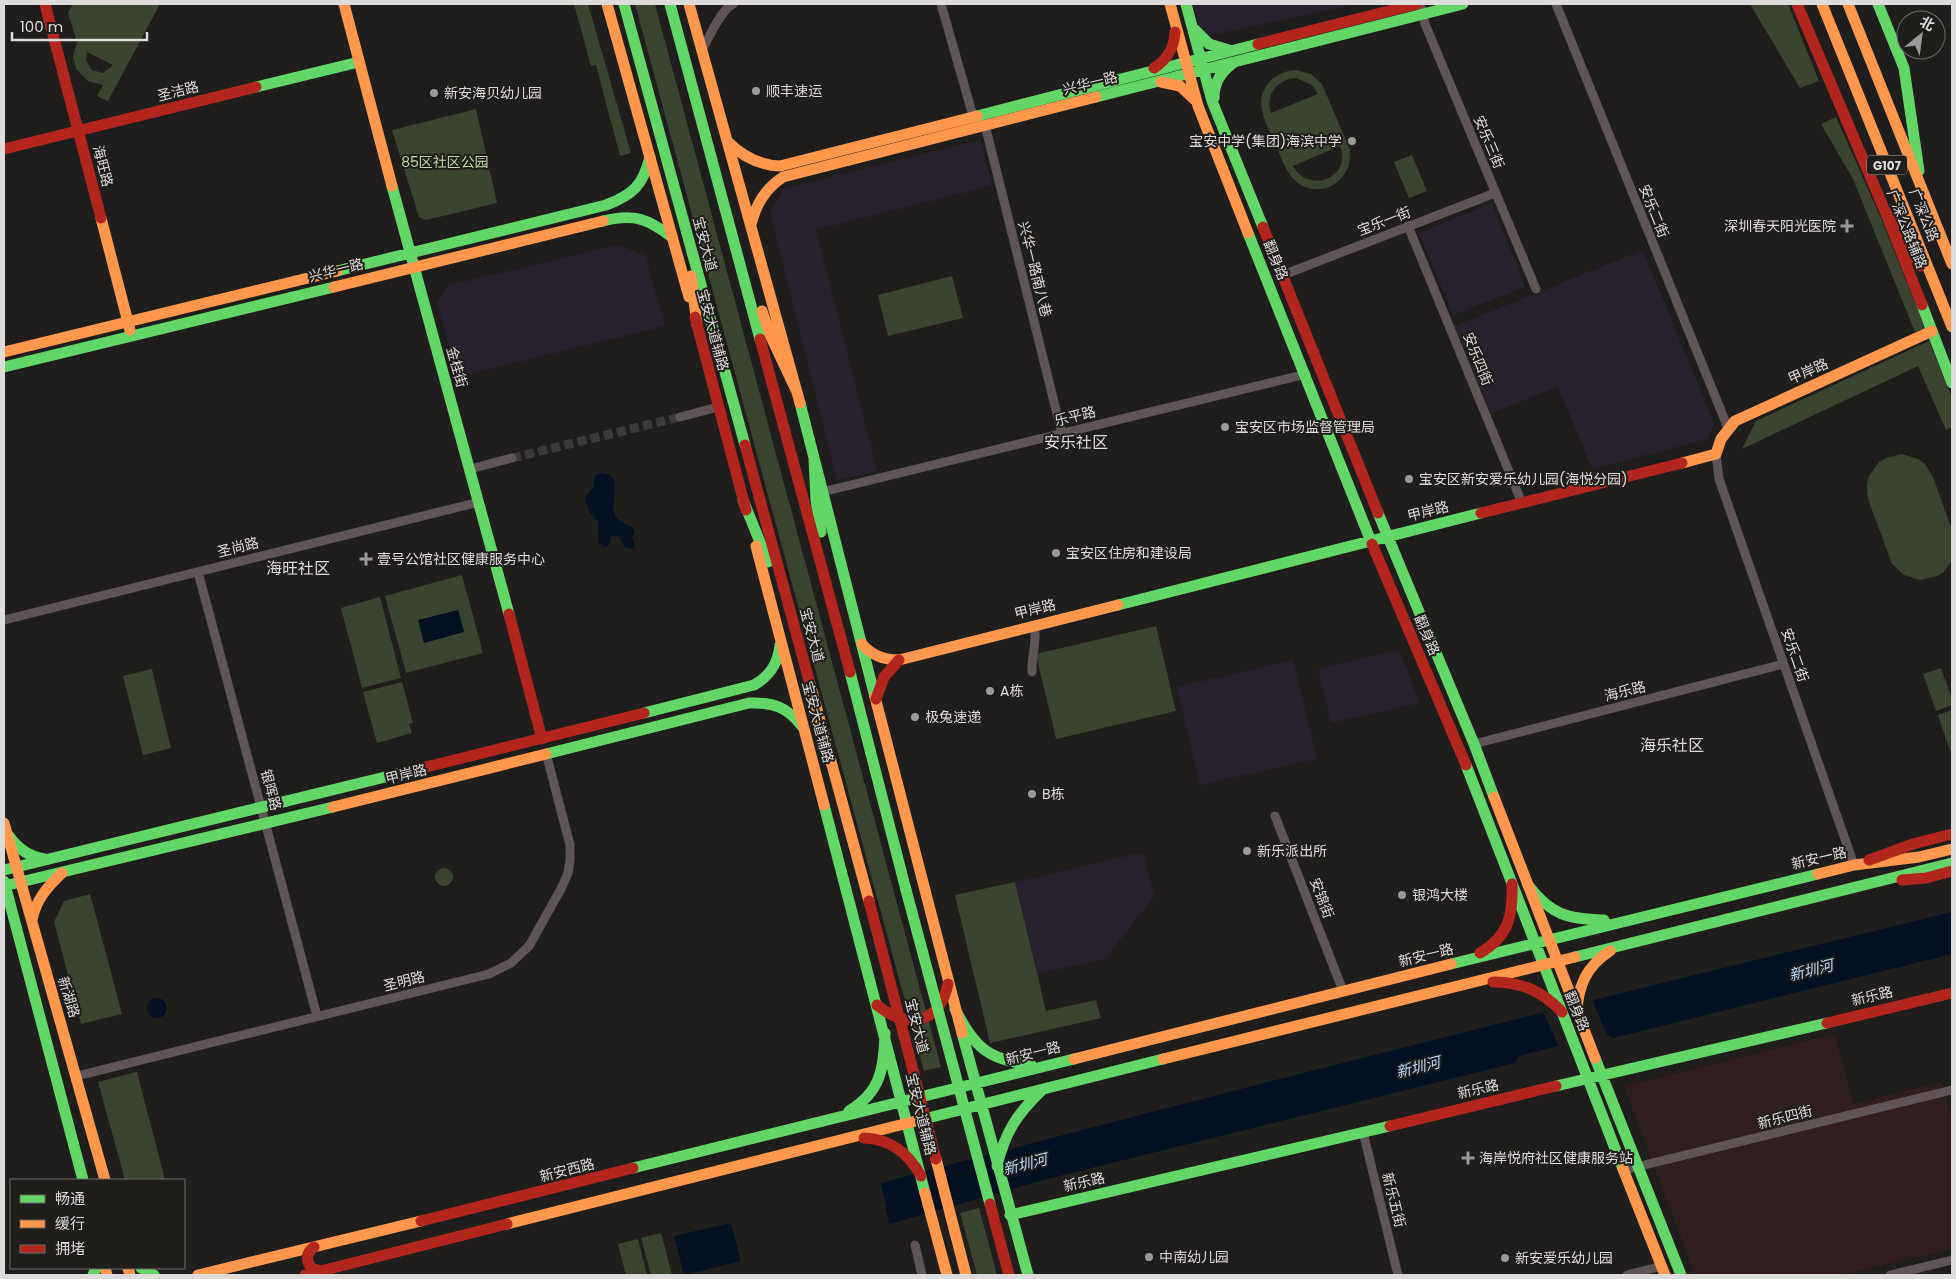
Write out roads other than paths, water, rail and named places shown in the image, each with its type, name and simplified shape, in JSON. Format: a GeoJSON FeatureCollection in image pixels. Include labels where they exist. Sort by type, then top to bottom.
{"type":"FeatureCollection","features":[{"type":"Feature","properties":{"kind":"main road","name":"海旺路"},"geometry":{"type":"LineString","coordinates":[[45,4],[132,336]]}},
{"type":"Feature","properties":{"kind":"main road","name":"金桂街"},"geometry":{"type":"LineString","coordinates":[[344,4],[413,267],[470,469],[542,738]]}},
{"type":"Feature","properties":{"kind":"main road","name":"宝安大道辅路"},"geometry":{"type":"LineString","coordinates":[[607,4],[697,325],[781,638],[947,1275]]}},
{"type":"Feature","properties":{"kind":"main road","name":"宝安大道"},"geometry":{"type":"LineString","coordinates":[[624,4],[869,901],[966,1275]]}},
{"type":"Feature","properties":{"kind":"main road","name":"宝安大道"},"geometry":{"type":"LineString","coordinates":[[670,4],[834,611],[1009,1275]]}},
{"type":"Feature","properties":{"kind":"main road"},"geometry":{"type":"LineString","coordinates":[[689,4],[796,390],[980,1104],[997,1143],[997,1166],[1028,1275]]}},
{"type":"Feature","properties":{"kind":"main road","name":"翻身路"},"geometry":{"type":"LineString","coordinates":[[1170,4],[1187,68],[1203,117],[1371,541],[1467,767],[1543,964],[1550,994],[1562,1012],[1664,1271]]}},
{"type":"Feature","properties":{"kind":"main road","name":"翻身路"},"geometry":{"type":"LineString","coordinates":[[1186,4],[1216,111],[1387,537],[1474,744],[1557,961],[1574,990],[1577,1012],[1681,1275]]}},
{"type":"Feature","properties":{"kind":"main road","name":"兴华一路"},"geometry":{"type":"LineString","coordinates":[[728,142],[746,158],[756,163],[780,166],[973,116],[1187,68],[1244,48],[1420,7],[1463,4]]}},
{"type":"Feature","properties":{"kind":"main road","name":"广深公路辅路"},"geometry":{"type":"LineString","coordinates":[[1797,4],[1885,211],[1952,384]]}},
{"type":"Feature","properties":{"kind":"main road","name":"广深公路"},"geometry":{"type":"LineString","coordinates":[[1822,4],[1952,327]]}},
{"type":"Feature","properties":{"kind":"main road","name":"广深公路"},"geometry":{"type":"LineString","coordinates":[[1848,4],[1952,264]]}},
{"type":"Feature","properties":{"kind":"main road","name":"广深公路辅路"},"geometry":{"type":"LineString","coordinates":[[1878,4],[1904,68],[1921,186]]}},
{"type":"Feature","properties":{"kind":"main road","name":"兴华一路"},"geometry":{"type":"LineString","coordinates":[[1202,64],[1236,61],[1420,7]]}},
{"type":"Feature","properties":{"kind":"main road"},"geometry":{"type":"LineString","coordinates":[[1190,19],[1197,33],[1207,44],[1221,49],[1244,48]]}},
{"type":"Feature","properties":{"kind":"main road"},"geometry":{"type":"LineString","coordinates":[[1146,78],[1169,55],[1175,41],[1175,24]]}},
{"type":"Feature","properties":{"kind":"main road"},"geometry":{"type":"LineString","coordinates":[[1216,111],[1213,96],[1217,80],[1236,61]]}},
{"type":"Feature","properties":{"kind":"main road","name":"圣洁路"},"geometry":{"type":"LineString","coordinates":[[4,149],[359,62]]}},
{"type":"Feature","properties":{"kind":"main road","name":"兴华一路"},"geometry":{"type":"LineString","coordinates":[[751,224],[758,202],[764,192],[782,177],[985,125],[1146,78]]}},
{"type":"Feature","properties":{"kind":"main road"},"geometry":{"type":"LineString","coordinates":[[1146,78],[1171,82],[1185,89],[1195,100],[1203,117]]}},
{"type":"Feature","properties":{"kind":"main road","name":"兴华一路"},"geometry":{"type":"LineString","coordinates":[[4,352],[606,205],[619,200],[637,189],[643,180],[650,157]]}},
{"type":"Feature","properties":{"kind":"main road"},"geometry":{"type":"LineString","coordinates":[[1885,211],[1941,298]]}},
{"type":"Feature","properties":{"kind":"main road","name":"兴华一路"},"geometry":{"type":"LineString","coordinates":[[4,367],[624,216],[635,216],[646,220],[672,236]]}},
{"type":"Feature","properties":{"kind":"main road"},"geometry":{"type":"LineString","coordinates":[[686,230],[697,325]]}},
{"type":"Feature","properties":{"kind":"main road"},"geometry":{"type":"LineString","coordinates":[[732,231],[771,337],[796,390]]}},
{"type":"Feature","properties":{"kind":"main road","name":"甲岸路"},"geometry":{"type":"LineString","coordinates":[[899,660],[1716,454],[1720,439],[1735,420],[1932,331]]}},
{"type":"Feature","properties":{"kind":"main road"},"geometry":{"type":"LineString","coordinates":[[814,459],[816,500],[834,611]]}},
{"type":"Feature","properties":{"kind":"main road"},"geometry":{"type":"LineString","coordinates":[[744,500],[793,622]]}},
{"type":"Feature","properties":{"kind":"main road","name":"甲岸路"},"geometry":{"type":"LineString","coordinates":[[4,870],[759,684],[774,669],[780,655],[781,638]]}},
{"type":"Feature","properties":{"kind":"main road"},"geometry":{"type":"LineString","coordinates":[[860,642],[872,654],[889,661],[899,660]]}},
{"type":"Feature","properties":{"kind":"main road"},"geometry":{"type":"LineString","coordinates":[[876,702],[878,690],[884,676],[899,660]]}},
{"type":"Feature","properties":{"kind":"main road","name":"甲岸路"},"geometry":{"type":"LineString","coordinates":[[4,884],[20,882],[265,823],[749,703],[774,703],[784,707],[793,714],[805,730]]}},
{"type":"Feature","properties":{"kind":"main road"},"geometry":{"type":"LineString","coordinates":[[608,722],[615,723],[618,726],[618,731],[612,737]]}},
{"type":"Feature","properties":{"kind":"main road"},"geometry":{"type":"LineString","coordinates":[[5,827],[12,841],[26,853],[34,858],[52,858]]}},
{"type":"Feature","properties":{"kind":"main road","name":"新湖路"},"geometry":{"type":"LineString","coordinates":[[5,827],[106,1179]]}},
{"type":"Feature","properties":{"kind":"main road"},"geometry":{"type":"LineString","coordinates":[[1854,865],[1914,844],[1952,834]]}},
{"type":"Feature","properties":{"kind":"main road","name":"新安一路"},"geometry":{"type":"LineString","coordinates":[[942,1091],[1464,960],[1854,865],[1919,857],[1952,849]]}},
{"type":"Feature","properties":{"kind":"main road"},"geometry":{"type":"LineString","coordinates":[[305,1275],[980,1104],[1952,863]]}},
{"type":"Feature","properties":{"kind":"main road"},"geometry":{"type":"LineString","coordinates":[[1862,885],[1926,878],[1952,871]]}},
{"type":"Feature","properties":{"kind":"main road"},"geometry":{"type":"LineString","coordinates":[[31,922],[35,904],[39,897],[62,872]]}},
{"type":"Feature","properties":{"kind":"main road"},"geometry":{"type":"LineString","coordinates":[[4,884],[83,1179]]}},
{"type":"Feature","properties":{"kind":"main road"},"geometry":{"type":"LineString","coordinates":[[1464,960],[1485,950],[1498,940],[1505,929],[1514,907],[1512,884]]}},
{"type":"Feature","properties":{"kind":"main road"},"geometry":{"type":"LineString","coordinates":[[1528,885],[1543,905],[1560,915],[1587,920],[1627,920]]}},
{"type":"Feature","properties":{"kind":"main road"},"geometry":{"type":"LineString","coordinates":[[4,913],[16,926]]}},
{"type":"Feature","properties":{"kind":"main road"},"geometry":{"type":"LineString","coordinates":[[1574,990],[1596,961],[1620,945]]}},
{"type":"Feature","properties":{"kind":"main road"},"geometry":{"type":"LineString","coordinates":[[877,1005],[891,1015],[901,1019],[920,1019],[936,1011],[942,1002],[948,982]]}},
{"type":"Feature","properties":{"kind":"main road"},"geometry":{"type":"LineString","coordinates":[[1470,982],[1512,982],[1550,994]]}},
{"type":"Feature","properties":{"kind":"main road","name":"新乐路"},"geometry":{"type":"LineString","coordinates":[[1010,1215],[1363,1132],[1600,1070],[1952,993]]}},
{"type":"Feature","properties":{"kind":"main road"},"geometry":{"type":"LineString","coordinates":[[955,1009],[973,1042],[987,1053],[1009,1062],[1045,1066]]}},
{"type":"Feature","properties":{"kind":"main road"},"geometry":{"type":"LineString","coordinates":[[833,1119],[853,1110],[867,1099],[877,1086],[882,1070],[885,1033]]}},
{"type":"Feature","properties":{"kind":"main road"},"geometry":{"type":"LineString","coordinates":[[997,1143],[1016,1116],[1045,1088]]}},
{"type":"Feature","properties":{"kind":"main road","name":"新安西路"},"geometry":{"type":"LineString","coordinates":[[198,1275],[942,1091]]}},
{"type":"Feature","properties":{"kind":"main road"},"geometry":{"type":"LineString","coordinates":[[841,1140],[871,1137],[889,1142],[908,1155],[921,1176]]}},
{"type":"Feature","properties":{"kind":"main road"},"geometry":{"type":"LineString","coordinates":[[314,1247],[308,1253],[307,1261],[311,1268],[321,1271]]}},
{"type":"Feature","properties":{"kind":"main road"},"geometry":{"type":"LineString","coordinates":[[143,1269],[154,1275]]}},
{"type":"Feature","properties":{"kind":"street"},"geometry":{"type":"LineString","coordinates":[[702,50],[723,13],[728,6],[733,4]]}},
{"type":"Feature","properties":{"kind":"street"},"geometry":{"type":"LineString","coordinates":[[942,4],[973,116],[985,125]]}},
{"type":"Feature","properties":{"kind":"street","name":"安乐二街"},"geometry":{"type":"LineString","coordinates":[[1556,4],[1728,428]]}},
{"type":"Feature","properties":{"kind":"street","name":"安乐三街"},"geometry":{"type":"LineString","coordinates":[[1420,7],[1425,24],[1536,289]]}},
{"type":"Feature","properties":{"kind":"street","name":"兴华一路南八巷"},"geometry":{"type":"LineString","coordinates":[[985,125],[1062,434]]}},
{"type":"Feature","properties":{"kind":"street","name":"宝乐一街"},"geometry":{"type":"LineString","coordinates":[[1282,275],[1496,192]]}},
{"type":"Feature","properties":{"kind":"street","name":"安乐四街"},"geometry":{"type":"LineString","coordinates":[[1408,226],[1522,503]]}},
{"type":"Feature","properties":{"kind":"street","name":"乐平路"},"geometry":{"type":"LineString","coordinates":[[822,492],[1306,374]]}},
{"type":"Feature","properties":{"kind":"street"},"geometry":{"type":"LineString","coordinates":[[680,417],[718,407]]}},
{"type":"Feature","properties":{"kind":"street","name":"安乐二街"},"geometry":{"type":"LineString","coordinates":[[1716,454],[1719,479],[1854,865]]}},
{"type":"Feature","properties":{"kind":"street"},"geometry":{"type":"LineString","coordinates":[[470,469],[512,458]]}},
{"type":"Feature","properties":{"kind":"street","name":"圣尚路"},"geometry":{"type":"LineString","coordinates":[[4,620],[479,502]]}},
{"type":"Feature","properties":{"kind":"street","name":"银晖路"},"geometry":{"type":"LineString","coordinates":[[198,572],[316,1016]]}},
{"type":"Feature","properties":{"kind":"street"},"geometry":{"type":"LineString","coordinates":[[1032,672],[1031,659],[1037,635],[1034,625]]}},
{"type":"Feature","properties":{"kind":"street","name":"海乐路"},"geometry":{"type":"LineString","coordinates":[[1474,744],[1784,664]]}},
{"type":"Feature","properties":{"kind":"street","name":"圣明路"},"geometry":{"type":"LineString","coordinates":[[77,1076],[489,974],[505,968],[523,952],[533,939],[568,873],[570,860],[568,838],[546,753]]}},
{"type":"Feature","properties":{"kind":"street","name":"安锦街"},"geometry":{"type":"LineString","coordinates":[[1275,816],[1343,991]]}},
{"type":"Feature","properties":{"kind":"street","name":"新乐四街"},"geometry":{"type":"LineString","coordinates":[[1624,1170],[1952,1090]]}},
{"type":"Feature","properties":{"kind":"street","name":"新乐五街"},"geometry":{"type":"LineString","coordinates":[[1363,1132],[1398,1275]]}},
{"type":"Feature","properties":{"kind":"street"},"geometry":{"type":"LineString","coordinates":[[915,1245],[922,1275]]}},
{"type":"Feature","properties":{"kind":"street"},"geometry":{"type":"LineString","coordinates":[[1890,1275],[1952,1260]]}},
{"type":"Feature","properties":{"kind":"street"},"geometry":{"type":"LineString","coordinates":[[1628,1275],[1664,1271]]}},
{"type":"Feature","properties":{"kind":"water"},"geometry":{"type":"Polygon","coordinates":[[[599,473],[613,478],[615,483],[614,511],[618,519],[635,530],[632,538],[635,546],[633,549],[625,548],[619,537],[615,535],[611,537],[610,544],[606,547],[599,543],[598,522],[589,511],[585,501],[586,496],[594,486],[594,477],[599,473]]]}},
{"type":"Feature","properties":{"kind":"water"},"geometry":{"type":"Polygon","coordinates":[[[458,610],[464,632],[424,643],[418,620],[458,610]]]}},
{"type":"Feature","properties":{"kind":"water","name":"新圳河"},"geometry":{"type":"Polygon","coordinates":[[[1952,912],[1952,954],[1613,1038],[1605,1034],[1519,1056],[1515,1063],[1043,1180],[889,1224],[881,1183],[1416,1045],[1952,912]]]}},
{"type":"Feature","properties":{"kind":"water"},"geometry":{"type":"Polygon","coordinates":[[[157,998],[164,1001],[167,1008],[164,1015],[157,1018],[150,1015],[147,1008],[150,1001],[157,998]]]}},
{"type":"Feature","properties":{"kind":"water"},"geometry":{"type":"Polygon","coordinates":[[[731,1223],[741,1261],[684,1275],[674,1236],[731,1223]]]}},
{"type":"Feature","properties":{"kind":"tunnel"},"geometry":{"type":"LineString","coordinates":[[512,458],[680,417]]}},
{"type":"Feature","properties":{"kind":"place","name":"顺丰速运"},"geometry":{"type":"Point","coordinates":[756,91]}},
{"type":"Feature","properties":{"kind":"place","name":"新安海贝幼儿园"},"geometry":{"type":"Point","coordinates":[434,93]}},
{"type":"Feature","properties":{"kind":"place","name":"宝安中学(集团)海滨中学"},"geometry":{"type":"Point","coordinates":[1352,141]}},
{"type":"Feature","properties":{"kind":"place","name":"深圳春天阳光医院"},"geometry":{"type":"Point","coordinates":[1847,226]}},
{"type":"Feature","properties":{"kind":"place","name":"宝安区市场监督管理局"},"geometry":{"type":"Point","coordinates":[1225,427]}},
{"type":"Feature","properties":{"kind":"place","name":"宝安区新安爱乐幼儿园(海悦分园)"},"geometry":{"type":"Point","coordinates":[1409,479]}},
{"type":"Feature","properties":{"kind":"place","name":"宝安区住房和建设局"},"geometry":{"type":"Point","coordinates":[1056,553]}},
{"type":"Feature","properties":{"kind":"place","name":"壹号公馆社区健康服务中心"},"geometry":{"type":"Point","coordinates":[366,559]}},
{"type":"Feature","properties":{"kind":"place","name":"A栋"},"geometry":{"type":"Point","coordinates":[990,691]}},
{"type":"Feature","properties":{"kind":"place","name":"极兔速递"},"geometry":{"type":"Point","coordinates":[915,717]}},
{"type":"Feature","properties":{"kind":"place","name":"B栋"},"geometry":{"type":"Point","coordinates":[1032,794]}},
{"type":"Feature","properties":{"kind":"place","name":"新乐派出所"},"geometry":{"type":"Point","coordinates":[1247,851]}},
{"type":"Feature","properties":{"kind":"place","name":"银鸿大楼"},"geometry":{"type":"Point","coordinates":[1402,895]}},
{"type":"Feature","properties":{"kind":"place","name":"海岸悦府社区健康服务站"},"geometry":{"type":"Point","coordinates":[1468,1158]}},
{"type":"Feature","properties":{"kind":"place","name":"中南幼儿园"},"geometry":{"type":"Point","coordinates":[1149,1257]}},
{"type":"Feature","properties":{"kind":"place","name":"新安爱乐幼儿园"},"geometry":{"type":"Point","coordinates":[1505,1258]}},
{"type":"Feature","properties":{"kind":"district","name":"安乐社区"},"geometry":{"type":"Point","coordinates":[1076,442]}},
{"type":"Feature","properties":{"kind":"district","name":"海旺社区"},"geometry":{"type":"Point","coordinates":[298,568]}},
{"type":"Feature","properties":{"kind":"district","name":"海乐社区"},"geometry":{"type":"Point","coordinates":[1672,745]}},
{"type":"Feature","properties":{"kind":"park label","name":"85区社区公园"},"geometry":{"type":"Point","coordinates":[445,162]}}]}
